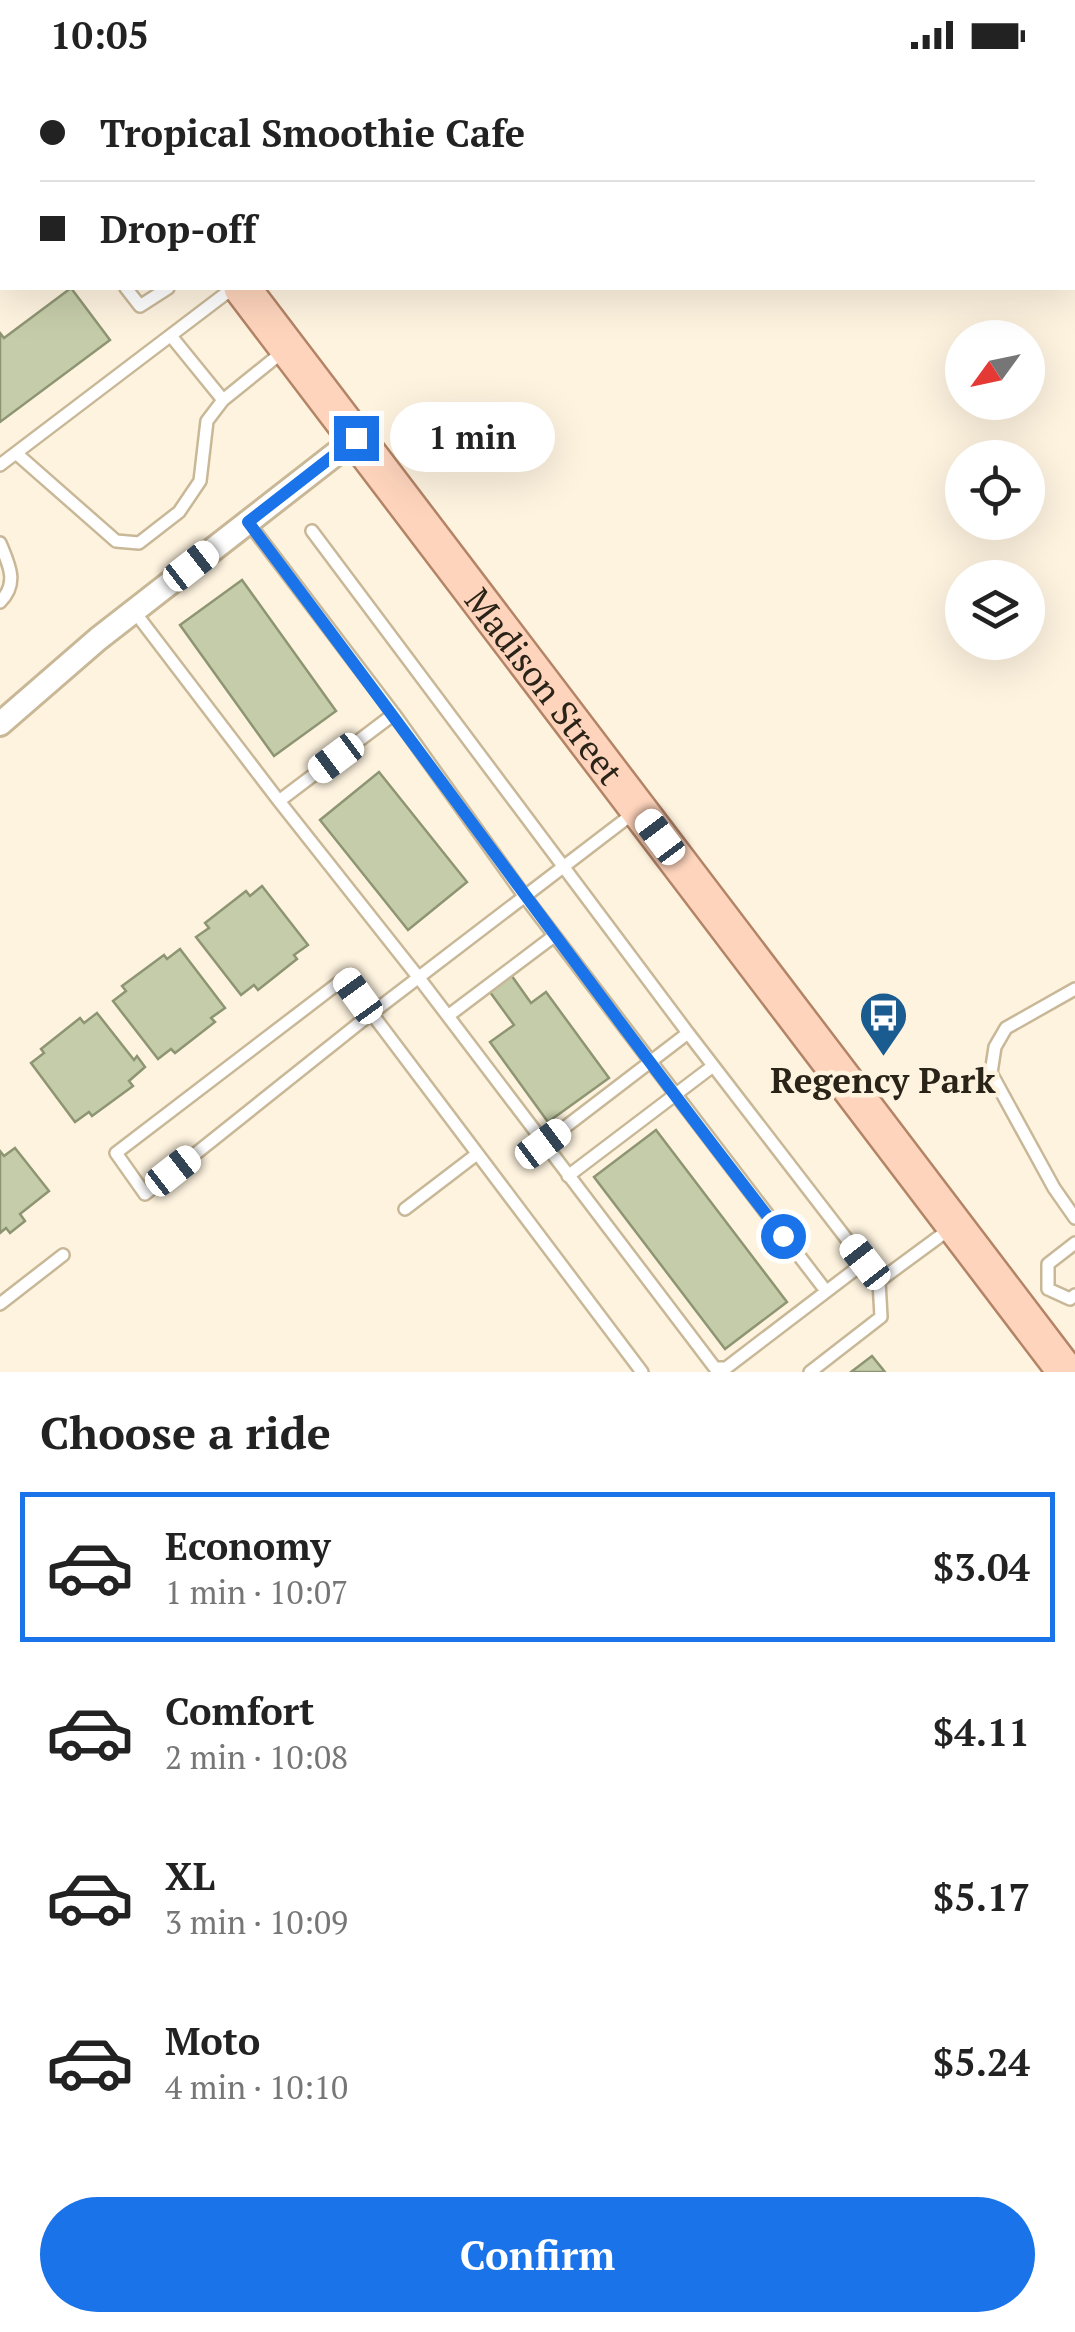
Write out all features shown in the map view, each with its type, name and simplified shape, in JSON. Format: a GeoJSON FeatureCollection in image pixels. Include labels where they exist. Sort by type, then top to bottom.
{"type":"FeatureCollection","features":[{"type":"Feature","properties":{"kind":"main road","name":"Madison Street"},"geometry":{"type":"LineString","coordinates":[[244,290],[1066,1372]]}},
{"type":"Feature","properties":{"kind":"street"},"geometry":{"type":"LineString","coordinates":[[0,724],[134,610],[356,438]]}},
{"type":"Feature","properties":{"kind":"lane"},"geometry":{"type":"LineString","coordinates":[[128,290],[140,306],[165,290]]}},
{"type":"Feature","properties":{"kind":"lane"},"geometry":{"type":"LineString","coordinates":[[0,465],[229,290]]}},
{"type":"Feature","properties":{"kind":"lane"},"geometry":{"type":"LineString","coordinates":[[171,336],[223,400]]}},
{"type":"Feature","properties":{"kind":"lane"},"geometry":{"type":"LineString","coordinates":[[17,454],[116,541],[138,543],[179,512],[200,481],[207,421],[223,400],[288,348]]}},
{"type":"Feature","properties":{"kind":"lane"},"geometry":{"type":"LineString","coordinates":[[248,522],[674,1096],[826,1292]]}},
{"type":"Feature","properties":{"kind":"lane"},"geometry":{"type":"LineString","coordinates":[[312,531],[688,1034],[879,1281],[881,1317],[810,1372]]}},
{"type":"Feature","properties":{"kind":"lane"},"geometry":{"type":"LineString","coordinates":[[0,543],[13,577],[8,594],[0,602]]}},
{"type":"Feature","properties":{"kind":"lane"},"geometry":{"type":"LineString","coordinates":[[134,610],[715,1368],[726,1368],[865,1262]]}},
{"type":"Feature","properties":{"kind":"lane"},"geometry":{"type":"LineString","coordinates":[[279,801],[394,714]]}},
{"type":"Feature","properties":{"kind":"lane"},"geometry":{"type":"LineString","coordinates":[[639,810],[372,1014],[144,1194],[116,1153],[345,978],[372,1014],[477,1154],[642,1372]]}},
{"type":"Feature","properties":{"kind":"lane"},"geometry":{"type":"LineString","coordinates":[[448,1016],[554,936]]}},
{"type":"Feature","properties":{"kind":"lane"},"geometry":{"type":"LineString","coordinates":[[1075,988],[1006,1028],[995,1047],[991,1073],[1054,1188],[1075,1218]]}},
{"type":"Feature","properties":{"kind":"lane"},"geometry":{"type":"LineString","coordinates":[[543,1144],[688,1034]]}},
{"type":"Feature","properties":{"kind":"lane"},"geometry":{"type":"LineString","coordinates":[[568,1176],[713,1066]]}},
{"type":"Feature","properties":{"kind":"lane"},"geometry":{"type":"LineString","coordinates":[[405,1208],[477,1154]]}},
{"type":"Feature","properties":{"kind":"lane"},"geometry":{"type":"LineString","coordinates":[[879,1281],[954,1225]]}},
{"type":"Feature","properties":{"kind":"lane"},"geometry":{"type":"LineString","coordinates":[[1048,1289],[1048,1264],[1075,1244]]}},
{"type":"Feature","properties":{"kind":"lane"},"geometry":{"type":"LineString","coordinates":[[0,1304],[63,1255]]}},
{"type":"Feature","properties":{"kind":"lane"},"geometry":{"type":"LineString","coordinates":[[1018,1310],[1048,1289]]}},
{"type":"Feature","properties":{"kind":"lane"},"geometry":{"type":"LineString","coordinates":[[1048,1289],[1070,1299],[1075,1295]]}},
{"type":"Feature","properties":{"kind":"building"},"geometry":{"type":"Polygon","coordinates":[[[72,290],[110,340],[0,422],[0,333],[4,338],[72,290]]]}},
{"type":"Feature","properties":{"kind":"building"},"geometry":{"type":"Polygon","coordinates":[[[242,580],[336,711],[274,756],[180,625],[242,580]]]}},
{"type":"Feature","properties":{"kind":"building"},"geometry":{"type":"Polygon","coordinates":[[[379,772],[467,882],[408,930],[320,820],[379,772]]]}},
{"type":"Feature","properties":{"kind":"building"},"geometry":{"type":"Polygon","coordinates":[[[262,886],[308,945],[294,955],[297,959],[258,990],[254,985],[241,995],[196,937],[209,928],[205,923],[246,891],[250,896],[262,886]]]}},
{"type":"Feature","properties":{"kind":"building"},"geometry":{"type":"Polygon","coordinates":[[[180,949],[225,1008],[211,1018],[215,1022],[175,1053],[171,1049],[158,1059],[113,1001],[126,991],[122,986],[164,955],[167,959],[180,949]]]}},
{"type":"Feature","properties":{"kind":"building"},"geometry":{"type":"Polygon","coordinates":[[[509,972],[531,1003],[546,992],[609,1078],[548,1122],[490,1042],[514,1025],[487,988],[509,972]]]}},
{"type":"Feature","properties":{"kind":"building"},"geometry":{"type":"Polygon","coordinates":[[[97,1013],[134,1060],[137,1056],[145,1067],[129,1081],[133,1086],[92,1116],[89,1112],[75,1122],[31,1063],[44,1053],[41,1049],[80,1018],[84,1023],[97,1013]]]}},
{"type":"Feature","properties":{"kind":"building"},"geometry":{"type":"Polygon","coordinates":[[[656,1130],[787,1302],[725,1349],[594,1177],[656,1130]]]}},
{"type":"Feature","properties":{"kind":"building"},"geometry":{"type":"Polygon","coordinates":[[[15,1148],[49,1191],[20,1214],[25,1221],[10,1233],[6,1228],[0,1233],[0,1151],[4,1156],[15,1148]]]}},
{"type":"Feature","properties":{"kind":"building"},"geometry":{"type":"Polygon","coordinates":[[[872,1356],[885,1372],[851,1372],[872,1356]]]}},
{"type":"Feature","properties":{"kind":"place","name":"Regency Park"},"geometry":{"type":"Point","coordinates":[883,1058]}},
{"type":"Feature","properties":{"kind":"route"},"geometry":{"type":"LineString","coordinates":[[356,438],[248,522],[783,1236]]}}]}
